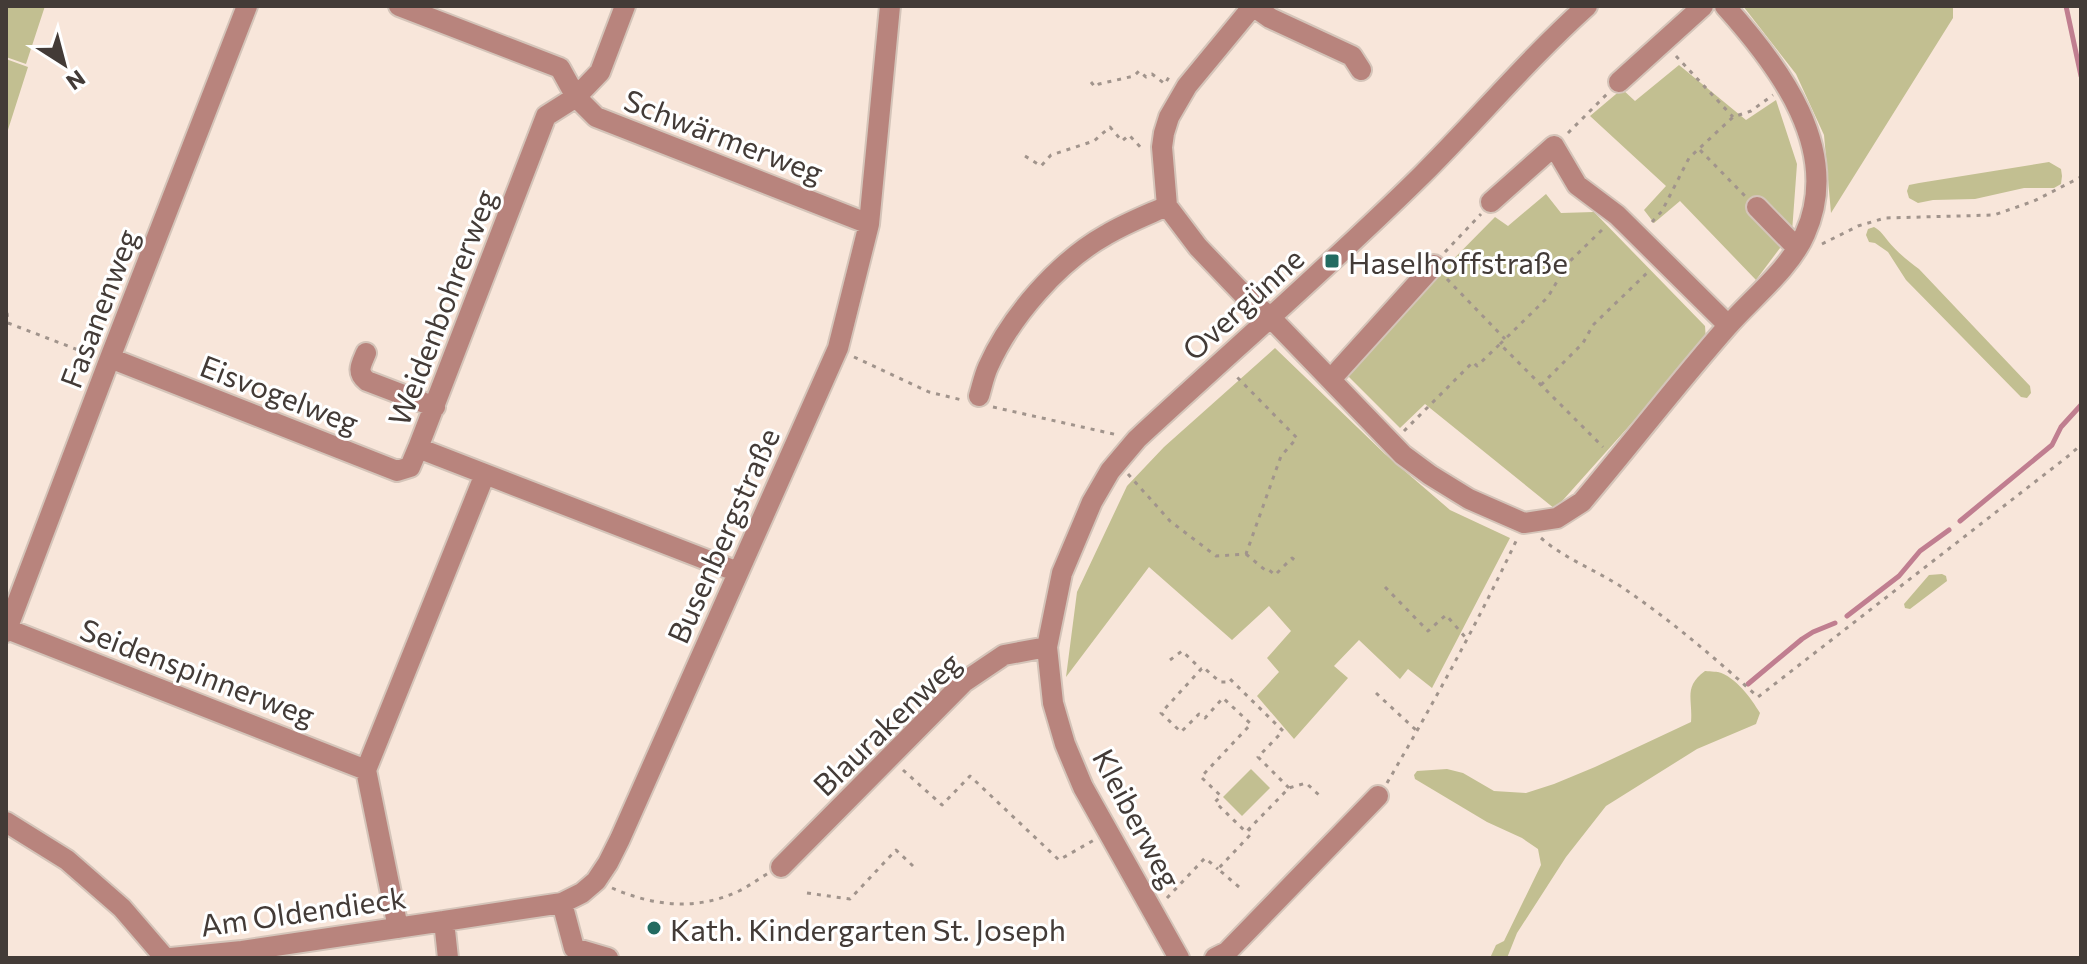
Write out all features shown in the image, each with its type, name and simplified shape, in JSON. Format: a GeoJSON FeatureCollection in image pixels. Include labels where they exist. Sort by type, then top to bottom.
{"type":"FeatureCollection","features":[{"type":"Feature","properties":{"kind":"street","name":"Fasanenweg"},"geometry":{"type":"LineString","coordinates":[[7,630],[247,6]]}},
{"type":"Feature","properties":{"kind":"street","name":"Schwärmerweg"},"geometry":{"type":"LineString","coordinates":[[399,6],[560,68],[576,97],[596,117],[869,224]]}},
{"type":"Feature","properties":{"kind":"street","name":"Weidenbohrerweg"},"geometry":{"type":"LineString","coordinates":[[485,474],[418,448],[546,116],[576,97],[600,72],[625,6]]}},
{"type":"Feature","properties":{"kind":"street","name":"Busenbergstraße"},"geometry":{"type":"LineString","coordinates":[[444,921],[562,903],[582,893],[596,881],[620,839],[838,348],[869,224],[890,6]]}},
{"type":"Feature","properties":{"kind":"street"},"geometry":{"type":"LineString","coordinates":[[1361,70],[1352,56],[1270,18],[1253,6],[1187,86],[1169,117],[1162,147],[1167,206],[1198,247],[1403,455],[1469,499],[1524,523],[1557,518],[1582,502],[1728,325],[1778,273],[1801,242],[1817,201],[1813,145],[1801,113],[1757,41],[1725,6]]}},
{"type":"Feature","properties":{"kind":"street","name":"Overgünne"},"geometry":{"type":"LineString","coordinates":[[1053,703],[1047,647],[1062,573],[1092,502],[1110,471],[1137,439],[1424,173],[1532,58],[1587,6]]}},
{"type":"Feature","properties":{"kind":"street"},"geometry":{"type":"LineString","coordinates":[[1619,82],[1703,6]]}},
{"type":"Feature","properties":{"kind":"street"},"geometry":{"type":"LineString","coordinates":[[1488,206],[1554,146],[1577,185],[1617,215],[1728,325]]}},
{"type":"Feature","properties":{"kind":"street"},"geometry":{"type":"LineString","coordinates":[[978,401],[988,367],[1008,331],[1031,300],[1058,272],[1077,254],[1104,236],[1167,206]]}},
{"type":"Feature","properties":{"kind":"street"},"geometry":{"type":"LineString","coordinates":[[1757,207],[1801,242]]}},
{"type":"Feature","properties":{"kind":"street"},"geometry":{"type":"LineString","coordinates":[[1331,379],[1434,265]]}},
{"type":"Feature","properties":{"kind":"street"},"geometry":{"type":"LineString","coordinates":[[366,353],[360,373],[367,381],[435,407]]}},
{"type":"Feature","properties":{"kind":"street","name":"Eisvogelweg"},"geometry":{"type":"LineString","coordinates":[[110,358],[397,471],[410,467],[418,448]]}},
{"type":"Feature","properties":{"kind":"street"},"geometry":{"type":"LineString","coordinates":[[398,928],[366,770],[485,474],[738,572]]}},
{"type":"Feature","properties":{"kind":"street","name":"Seidenspinnerweg"},"geometry":{"type":"LineString","coordinates":[[7,630],[366,770]]}},
{"type":"Feature","properties":{"kind":"street","name":"Blaurakenweg"},"geometry":{"type":"LineString","coordinates":[[781,867],[964,682],[1004,655],[1047,647]]}},
{"type":"Feature","properties":{"kind":"street","name":"Kleiberweg"},"geometry":{"type":"LineString","coordinates":[[1053,703],[1065,744],[1083,787],[1179,958]]}},
{"type":"Feature","properties":{"kind":"street"},"geometry":{"type":"LineString","coordinates":[[1215,958],[1227,952],[1378,796]]}},
{"type":"Feature","properties":{"kind":"street","name":"Am Oldendieck"},"geometry":{"type":"LineString","coordinates":[[6,822],[67,860],[122,908],[168,958],[242,951],[444,921]]}},
{"type":"Feature","properties":{"kind":"street"},"geometry":{"type":"LineString","coordinates":[[562,903],[574,948],[608,958]]}},
{"type":"Feature","properties":{"kind":"street"},"geometry":{"type":"LineString","coordinates":[[444,921],[448,958]]}},
{"type":"Feature","properties":{"kind":"path"},"geometry":{"type":"LineString","coordinates":[[1663,42],[1733,117]]}},
{"type":"Feature","properties":{"kind":"path"},"geometry":{"type":"LineString","coordinates":[[1091,82],[1095,87],[1134,76],[1139,71],[1146,77],[1152,74],[1165,84],[1170,75],[1172,77]]}},
{"type":"Feature","properties":{"kind":"path"},"geometry":{"type":"LineString","coordinates":[[1554,146],[1619,82]]}},
{"type":"Feature","properties":{"kind":"path"},"geometry":{"type":"LineString","coordinates":[[1638,237],[1662,211],[1689,158],[1733,117],[1751,111],[1786,85]]}},
{"type":"Feature","properties":{"kind":"path"},"geometry":{"type":"LineString","coordinates":[[1025,156],[1041,166],[1051,155],[1094,141],[1110,127],[1122,141],[1129,135],[1143,151],[1149,152]]}},
{"type":"Feature","properties":{"kind":"path"},"geometry":{"type":"LineString","coordinates":[[1699,149],[1757,207]]}},
{"type":"Feature","properties":{"kind":"path"},"geometry":{"type":"LineString","coordinates":[[1801,242],[1819,245],[1858,226],[1885,218],[1994,215],[2034,201],[2081,177]]}},
{"type":"Feature","properties":{"kind":"path"},"geometry":{"type":"LineString","coordinates":[[1488,206],[1434,265],[1505,339]]}},
{"type":"Feature","properties":{"kind":"path"},"geometry":{"type":"LineString","coordinates":[[1392,443],[1473,362],[1477,366],[1548,297],[1567,264],[1617,215]]}},
{"type":"Feature","properties":{"kind":"path"},"geometry":{"type":"LineString","coordinates":[[1541,385],[1583,343],[1593,325],[1661,260]]}},
{"type":"Feature","properties":{"kind":"path"},"geometry":{"type":"LineString","coordinates":[[6,303],[8,323],[76,349]]}},
{"type":"Feature","properties":{"kind":"path"},"geometry":{"type":"LineString","coordinates":[[1500,344],[1617,461]]}},
{"type":"Feature","properties":{"kind":"path"},"geometry":{"type":"LineString","coordinates":[[838,348],[929,392],[1137,439]]}},
{"type":"Feature","properties":{"kind":"path"},"geometry":{"type":"LineString","coordinates":[[1222,362],[1297,438],[1281,456],[1246,554]]}},
{"type":"Feature","properties":{"kind":"path"},"geometry":{"type":"LineString","coordinates":[[1552,548],[1625,589],[1715,658],[1758,697],[2081,445]]}},
{"type":"Feature","properties":{"kind":"path"},"geometry":{"type":"LineString","coordinates":[[1117,463],[1170,521],[1216,556],[1246,554],[1275,575],[1292,558],[1297,562]]}},
{"type":"Feature","properties":{"kind":"path"},"geometry":{"type":"LineString","coordinates":[[1378,796],[1417,731],[1497,582],[1524,523]]}},
{"type":"Feature","properties":{"kind":"path"},"geometry":{"type":"LineString","coordinates":[[1385,587],[1428,631],[1446,615],[1467,638]]}},
{"type":"Feature","properties":{"kind":"path"},"geometry":{"type":"LineString","coordinates":[[1170,660],[1182,651],[1220,682],[1230,679],[1283,731],[1258,757],[1289,788]]}},
{"type":"Feature","properties":{"kind":"path"},"geometry":{"type":"LineString","coordinates":[[1201,669],[1161,713],[1181,732],[1199,714],[1205,718],[1223,698],[1251,724],[1201,777],[1221,796],[1215,802],[1246,832],[1289,788],[1306,783],[1319,795]]}},
{"type":"Feature","properties":{"kind":"path"},"geometry":{"type":"LineString","coordinates":[[1376,693],[1417,731]]}},
{"type":"Feature","properties":{"kind":"path"},"geometry":{"type":"LineString","coordinates":[[904,771],[942,805],[970,776],[1059,860],[1108,832]]}},
{"type":"Feature","properties":{"kind":"path"},"geometry":{"type":"LineString","coordinates":[[1218,869],[1252,833],[1249,829]]}},
{"type":"Feature","properties":{"kind":"path"},"geometry":{"type":"LineString","coordinates":[[807,893],[850,899],[896,850],[913,866]]}},
{"type":"Feature","properties":{"kind":"path"},"geometry":{"type":"LineString","coordinates":[[1153,912],[1205,858],[1239,887]]}},
{"type":"Feature","properties":{"kind":"path"},"geometry":{"type":"LineString","coordinates":[[596,881],[628,895],[668,905],[716,900],[781,867]]}},
{"type":"Feature","properties":{"kind":"shaded area"},"geometry":{"type":"Polygon","coordinates":[[[6,6],[45,6],[26,64],[6,57],[6,6]]]}},
{"type":"Feature","properties":{"kind":"shaded area"},"geometry":{"type":"Polygon","coordinates":[[[1743,6],[1953,6],[1953,18],[1831,213],[1824,135],[1796,74],[1743,6]]]}},
{"type":"Feature","properties":{"kind":"shaded area"},"geometry":{"type":"Polygon","coordinates":[[[6,59],[28,67],[6,136],[6,59]]]}},
{"type":"Feature","properties":{"kind":"shaded area"},"geometry":{"type":"Polygon","coordinates":[[[1679,65],[1746,120],[1776,100],[1797,164],[1792,232],[1756,280],[1680,201],[1654,223],[1644,210],[1666,186],[1590,116],[1622,89],[1635,101],[1679,65]]]}},
{"type":"Feature","properties":{"kind":"shaded area"},"geometry":{"type":"Polygon","coordinates":[[[2049,162],[2061,169],[2061,184],[2054,188],[2024,188],[1975,199],[1918,203],[1909,198],[1907,191],[1909,185],[2049,162]]]}},
{"type":"Feature","properties":{"kind":"shaded area"},"geometry":{"type":"Polygon","coordinates":[[[1546,194],[1561,213],[1594,212],[1705,326],[1706,340],[1555,509],[1425,404],[1400,428],[1343,371],[1495,217],[1508,226],[1546,194]]]}},
{"type":"Feature","properties":{"kind":"shaded area"},"geometry":{"type":"Polygon","coordinates":[[[1874,227],[1919,269],[2030,386],[2031,393],[2027,398],[2021,397],[1906,280],[1888,252],[1869,242],[1866,235],[1868,229],[1874,227]]]}},
{"type":"Feature","properties":{"kind":"shaded area"},"geometry":{"type":"Polygon","coordinates":[[[1275,348],[1385,454],[1450,510],[1510,538],[1432,688],[1408,669],[1400,679],[1359,640],[1334,666],[1348,678],[1294,739],[1257,696],[1279,672],[1267,658],[1291,631],[1269,606],[1232,640],[1149,567],[1066,677],[1077,592],[1127,486],[1164,447],[1275,348]]]}},
{"type":"Feature","properties":{"kind":"shaded area"},"geometry":{"type":"Polygon","coordinates":[[[1942,574],[1947,581],[1910,609],[1905,608],[1904,604],[1929,575],[1942,574]]]}},
{"type":"Feature","properties":{"kind":"shaded area"},"geometry":{"type":"Polygon","coordinates":[[[1705,671],[1725,675],[1742,689],[1760,713],[1756,724],[1697,749],[1606,806],[1566,857],[1517,933],[1507,958],[1490,958],[1496,945],[1504,941],[1541,865],[1538,849],[1487,822],[1415,779],[1414,775],[1417,771],[1447,769],[1463,773],[1494,791],[1526,793],[1554,784],[1691,722],[1691,688],[1705,671]]]}},
{"type":"Feature","properties":{"kind":"shaded area"},"geometry":{"type":"Polygon","coordinates":[[[1251,769],[1270,788],[1242,816],[1223,797],[1251,769]]]}},
{"type":"Feature","properties":{"kind":"waterway"},"geometry":{"type":"LineString","coordinates":[[2066,6],[2081,76]]}},
{"type":"Feature","properties":{"kind":"waterway"},"geometry":{"type":"LineString","coordinates":[[1960,521],[2052,445],[2061,427],[2081,405]]}},
{"type":"Feature","properties":{"kind":"waterway"},"geometry":{"type":"LineString","coordinates":[[1847,616],[1899,576],[1920,551],[1949,530]]}},
{"type":"Feature","properties":{"kind":"waterway"},"geometry":{"type":"LineString","coordinates":[[1748,684],[1802,639],[1835,623]]}},
{"type":"Feature","properties":{"kind":"place","name":"Haselhoffstraße"},"geometry":{"type":"Point","coordinates":[1332,261]}},
{"type":"Feature","properties":{"kind":"place","name":"Kath. Kindergarten St. Joseph"},"geometry":{"type":"Point","coordinates":[654,928]}}]}
